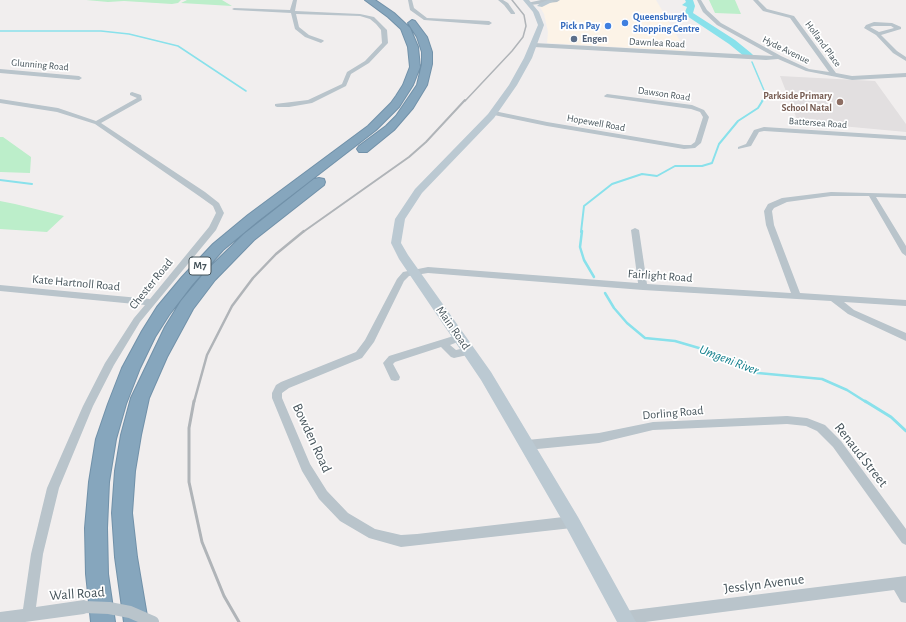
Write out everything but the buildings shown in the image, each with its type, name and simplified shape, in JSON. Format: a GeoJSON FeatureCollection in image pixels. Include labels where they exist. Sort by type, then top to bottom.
{"type":"FeatureCollection","features":[{"type":"Feature","properties":{"kind":"highway","name":"M7"},"geometry":{"type":"LineString","coordinates":[[103,622],[97,574],[96,528],[99,482],[106,439],[116,404],[131,368],[148,335],[163,311],[187,281],[218,247],[253,218],[372,128],[402,96],[415,67],[413,47],[410,38],[405,28],[391,14],[369,0]]}},
{"type":"Feature","properties":{"kind":"highway","name":"M7"},"geometry":{"type":"LineString","coordinates":[[136,622],[126,557],[122,513],[125,471],[131,435],[140,398],[171,332],[187,305],[210,276],[249,237],[390,128],[416,95],[425,76],[427,64],[425,45],[417,29],[408,18],[382,0]]}},
{"type":"Feature","properties":{"kind":"main road"},"geometry":{"type":"LineString","coordinates":[[534,2],[544,3],[554,1]]}},
{"type":"Feature","properties":{"kind":"main road","name":"Main Road"},"geometry":{"type":"LineString","coordinates":[[534,2],[541,26],[535,47]]}},
{"type":"Feature","properties":{"kind":"main road","name":"Main Road"},"geometry":{"type":"LineString","coordinates":[[534,2],[546,16],[545,32],[494,113],[418,191],[400,219],[396,243],[403,256],[486,376],[572,522],[626,620]]}},
{"type":"Feature","properties":{"kind":"street"},"geometry":{"type":"LineString","coordinates":[[295,0],[292,9],[297,28],[310,38],[321,41]]}},
{"type":"Feature","properties":{"kind":"street"},"geometry":{"type":"LineString","coordinates":[[410,0],[412,9],[423,18],[430,20],[490,23]]}},
{"type":"Feature","properties":{"kind":"street"},"geometry":{"type":"LineString","coordinates":[[500,0],[506,4],[513,13]]}},
{"type":"Feature","properties":{"kind":"street","name":"Hyde Avenue"},"geometry":{"type":"LineString","coordinates":[[699,0],[705,11],[719,24],[779,57],[808,70],[835,76],[858,78],[906,75]]}},
{"type":"Feature","properties":{"kind":"street","name":"Holland Place"},"geometry":{"type":"LineString","coordinates":[[755,0],[765,10],[792,18],[835,76]]}},
{"type":"Feature","properties":{"kind":"street"},"geometry":{"type":"LineString","coordinates":[[234,9],[354,15],[370,17],[382,26],[385,33],[386,43],[367,62],[349,72],[344,84],[310,102],[277,105]]}},
{"type":"Feature","properties":{"kind":"street"},"geometry":{"type":"LineString","coordinates":[[878,34],[899,28],[888,25],[874,24],[867,26],[868,29],[878,34],[896,52],[906,59]]}},
{"type":"Feature","properties":{"kind":"street","name":"Dawnlea Road"},"geometry":{"type":"LineString","coordinates":[[535,47],[766,58],[779,57]]}},
{"type":"Feature","properties":{"kind":"street","name":"Glunning Road"},"geometry":{"type":"LineString","coordinates":[[0,71],[79,78]]}},
{"type":"Feature","properties":{"kind":"street"},"geometry":{"type":"LineString","coordinates":[[97,123],[140,99],[139,96],[132,94]]}},
{"type":"Feature","properties":{"kind":"street","name":"Dawson Road"},"geometry":{"type":"LineString","coordinates":[[607,96],[692,107],[702,111],[706,117],[698,143],[695,146]]}},
{"type":"Feature","properties":{"kind":"street","name":"Chester Road"},"geometry":{"type":"LineString","coordinates":[[0,101],[58,110],[97,123],[202,194],[216,205],[220,213],[213,228],[150,302],[125,338],[110,363],[88,406],[53,488],[37,554],[29,614]]}},
{"type":"Feature","properties":{"kind":"street","name":"Hopewell Road"},"geometry":{"type":"LineString","coordinates":[[494,113],[628,138],[690,148],[695,146]]}},
{"type":"Feature","properties":{"kind":"street","name":"Battersea Road"},"geometry":{"type":"LineString","coordinates":[[740,148],[749,145],[756,131],[764,129],[906,138]]}},
{"type":"Feature","properties":{"kind":"street"},"geometry":{"type":"LineString","coordinates":[[797,296],[770,225],[768,213],[769,208],[780,202],[800,197],[831,194],[906,196]]}},
{"type":"Feature","properties":{"kind":"street"},"geometry":{"type":"LineString","coordinates":[[871,194],[906,253]]}},
{"type":"Feature","properties":{"kind":"street"},"geometry":{"type":"LineString","coordinates":[[636,230],[643,287]]}},
{"type":"Feature","properties":{"kind":"street","name":"Fairlight Road"},"geometry":{"type":"LineString","coordinates":[[414,272],[428,270],[643,287],[906,303]]}},
{"type":"Feature","properties":{"kind":"street","name":"Bowden Road"},"geometry":{"type":"LineString","coordinates":[[414,272],[406,274],[401,279],[369,342],[359,355],[285,385],[277,393],[277,398],[306,467],[316,484],[344,517],[373,534],[401,541],[572,522]]}},
{"type":"Feature","properties":{"kind":"street","name":"Kate Hartnoll Road"},"geometry":{"type":"LineString","coordinates":[[0,288],[150,302]]}},
{"type":"Feature","properties":{"kind":"street"},"geometry":{"type":"LineString","coordinates":[[832,298],[851,312],[906,337]]}},
{"type":"Feature","properties":{"kind":"street"},"geometry":{"type":"LineString","coordinates":[[395,377],[389,365],[389,361],[460,338]]}},
{"type":"Feature","properties":{"kind":"street"},"geometry":{"type":"LineString","coordinates":[[443,343],[454,354],[469,351]]}},
{"type":"Feature","properties":{"kind":"street","name":"Dorling Road"},"geometry":{"type":"LineString","coordinates":[[527,445],[599,438],[653,426],[669,425],[787,420],[807,422],[821,428]]}},
{"type":"Feature","properties":{"kind":"street","name":"Renaud Street"},"geometry":{"type":"LineString","coordinates":[[821,428],[837,444],[906,539]]}},
{"type":"Feature","properties":{"kind":"street"},"geometry":{"type":"LineString","coordinates":[[901,582],[906,597]]}},
{"type":"Feature","properties":{"kind":"street","name":"Jesslyn Avenue"},"geometry":{"type":"LineString","coordinates":[[626,620],[901,582]]}},
{"type":"Feature","properties":{"kind":"street","name":"Wall Road"},"geometry":{"type":"LineString","coordinates":[[0,619],[84,607],[116,609],[130,612],[153,622]]}},
{"type":"Feature","properties":{"kind":"shaded area"},"geometry":{"type":"Polygon","coordinates":[[[559,0],[656,0],[686,51],[547,43],[548,32],[544,14],[537,2],[559,0]]]}},
{"type":"Feature","properties":{"kind":"shaded area","name":"Parkside Primary School Natal"},"geometry":{"type":"Polygon","coordinates":[[[780,76],[875,81],[906,124],[906,132],[798,122],[780,76]]]}},
{"type":"Feature","properties":{"kind":"green space"},"geometry":{"type":"Polygon","coordinates":[[[86,0],[181,0],[178,3],[172,4],[86,0]]]}},
{"type":"Feature","properties":{"kind":"green space"},"geometry":{"type":"Polygon","coordinates":[[[187,0],[222,0],[232,6],[181,3],[187,0]]]}},
{"type":"Feature","properties":{"kind":"green space"},"geometry":{"type":"Polygon","coordinates":[[[709,0],[735,0],[741,14],[715,13],[709,0]]]}},
{"type":"Feature","properties":{"kind":"green space"},"geometry":{"type":"Polygon","coordinates":[[[0,137],[3,137],[31,157],[30,173],[0,172],[0,137]]]}},
{"type":"Feature","properties":{"kind":"green space"},"geometry":{"type":"Polygon","coordinates":[[[0,201],[64,216],[47,232],[0,229],[0,201]]]}},
{"type":"Feature","properties":{"kind":"waterway","name":"Umgeni River"},"geometry":{"type":"LineString","coordinates":[[689,0],[690,3],[686,5],[691,6],[689,12],[690,14],[732,42],[748,55]]}},
{"type":"Feature","properties":{"kind":"waterway"},"geometry":{"type":"LineString","coordinates":[[0,31],[101,31],[129,34],[178,46],[246,91]]}},
{"type":"Feature","properties":{"kind":"waterway","name":"Umgeni River"},"geometry":{"type":"LineString","coordinates":[[752,62],[766,95],[762,101]]}},
{"type":"Feature","properties":{"kind":"waterway","name":"Umgeni River"},"geometry":{"type":"LineString","coordinates":[[581,232],[584,206],[612,184],[642,174],[657,176],[675,166],[702,166],[712,163],[719,144],[738,121],[758,108],[763,100]]}},
{"type":"Feature","properties":{"kind":"waterway"},"geometry":{"type":"LineString","coordinates":[[0,180],[32,184]]}},
{"type":"Feature","properties":{"kind":"waterway","name":"Umgeni River"},"geometry":{"type":"LineString","coordinates":[[582,231],[580,247],[584,260],[594,277]]}},
{"type":"Feature","properties":{"kind":"waterway","name":"Umgeni River"},"geometry":{"type":"LineString","coordinates":[[605,293],[614,308],[627,323],[645,338],[675,341],[716,353],[758,373],[822,379],[847,390],[866,402]]}},
{"type":"Feature","properties":{"kind":"waterway","name":"Umgeni River"},"geometry":{"type":"LineString","coordinates":[[865,401],[891,417],[906,431]]}},
{"type":"Feature","properties":{"kind":"railway"},"geometry":{"type":"LineString","coordinates":[[465,101],[512,51],[523,37],[526,26],[524,15],[512,0]]}},
{"type":"Feature","properties":{"kind":"railway"},"geometry":{"type":"LineString","coordinates":[[303,232],[409,157],[426,142],[465,100]]}},
{"type":"Feature","properties":{"kind":"railway"},"geometry":{"type":"LineString","coordinates":[[194,402],[207,355],[232,306],[253,278],[276,254],[304,231]]}},
{"type":"Feature","properties":{"kind":"railway"},"geometry":{"type":"LineString","coordinates":[[194,401],[189,428],[189,482],[202,542],[224,596],[239,622]]}},
{"type":"Feature","properties":{"kind":"place","name":"Queensburgh Shopping Centre"},"geometry":{"type":"Point","coordinates":[625,23]}},
{"type":"Feature","properties":{"kind":"place","name":"Pick n Pay"},"geometry":{"type":"Point","coordinates":[608,26]}},
{"type":"Feature","properties":{"kind":"place","name":"Engen"},"geometry":{"type":"Point","coordinates":[574,39]}},
{"type":"Feature","properties":{"kind":"place","name":"Parkside Primary School Natal"},"geometry":{"type":"Point","coordinates":[840,102]}}]}
